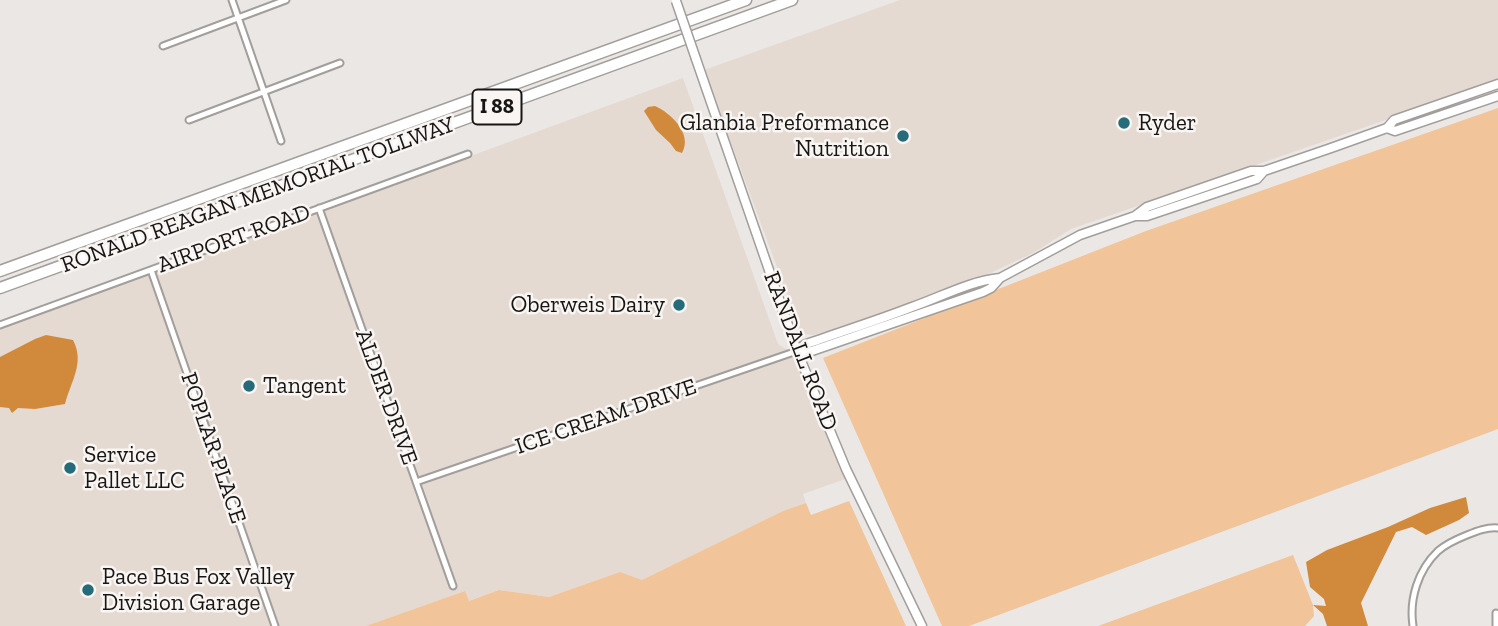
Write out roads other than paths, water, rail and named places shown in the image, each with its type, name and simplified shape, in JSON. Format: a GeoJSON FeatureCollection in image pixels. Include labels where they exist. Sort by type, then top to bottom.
{"type":"FeatureCollection","features":[{"type":"Feature","properties":{"kind":"highway","name":"RONALD REAGAN MEMORIAL TOLLWAY"},"geometry":{"type":"LineString","coordinates":[[0,271],[746,0]]}},
{"type":"Feature","properties":{"kind":"highway","name":"RONALD REAGAN MEMORIAL TOLLWAY"},"geometry":{"type":"LineString","coordinates":[[0,288],[792,0]]}},
{"type":"Feature","properties":{"kind":"street"},"geometry":{"type":"LineString","coordinates":[[232,0],[281,141]]}},
{"type":"Feature","properties":{"kind":"street"},"geometry":{"type":"LineString","coordinates":[[163,46],[286,0]]}},
{"type":"Feature","properties":{"kind":"street","name":"RANDALL ROAD"},"geometry":{"type":"LineString","coordinates":[[676,0],[797,351],[846,469],[922,626]]}},
{"type":"Feature","properties":{"kind":"street"},"geometry":{"type":"LineString","coordinates":[[189,120],[340,63]]}},
{"type":"Feature","properties":{"kind":"street"},"geometry":{"type":"LineString","coordinates":[[797,351],[804,345],[986,279],[1000,278],[1080,235],[1257,179],[1264,171],[1387,128],[1394,120],[1498,84]]}},
{"type":"Feature","properties":{"kind":"street"},"geometry":{"type":"LineString","coordinates":[[1387,128],[1395,131],[1498,96]]}},
{"type":"Feature","properties":{"kind":"street","name":"AIRPORT ROAD"},"geometry":{"type":"LineString","coordinates":[[0,326],[468,154]]}},
{"type":"Feature","properties":{"kind":"street","name":"ALDER DRIVE"},"geometry":{"type":"LineString","coordinates":[[319,208],[453,586]]}},
{"type":"Feature","properties":{"kind":"street","name":"POPLAR PLACE"},"geometry":{"type":"LineString","coordinates":[[151,270],[275,626]]}},
{"type":"Feature","properties":{"kind":"street","name":"ICE CREAM DRIVE"},"geometry":{"type":"LineString","coordinates":[[416,482],[797,351]]}},
{"type":"Feature","properties":{"kind":"street"},"geometry":{"type":"LineString","coordinates":[[1413,626],[1412,600],[1417,583],[1439,551],[1472,533],[1490,527],[1498,528]]}},
{"type":"Feature","properties":{"kind":"street"},"geometry":{"type":"LineString","coordinates":[[1496,613],[1496,626]]}},
{"type":"Feature","properties":{"kind":"place","name":"Ryder"},"geometry":{"type":"Point","coordinates":[1124,123]}},
{"type":"Feature","properties":{"kind":"place","name":"Glanbia Preformance Nutrition"},"geometry":{"type":"Point","coordinates":[903,136]}},
{"type":"Feature","properties":{"kind":"place","name":"Oberweis Dairy"},"geometry":{"type":"Point","coordinates":[679,305]}},
{"type":"Feature","properties":{"kind":"place","name":"Tangent"},"geometry":{"type":"Point","coordinates":[249,386]}},
{"type":"Feature","properties":{"kind":"place","name":"Service Pallet LLC"},"geometry":{"type":"Point","coordinates":[70,468]}},
{"type":"Feature","properties":{"kind":"place","name":"Pace Bus Fox Valley Division Garage"},"geometry":{"type":"Point","coordinates":[88,590]}}]}
